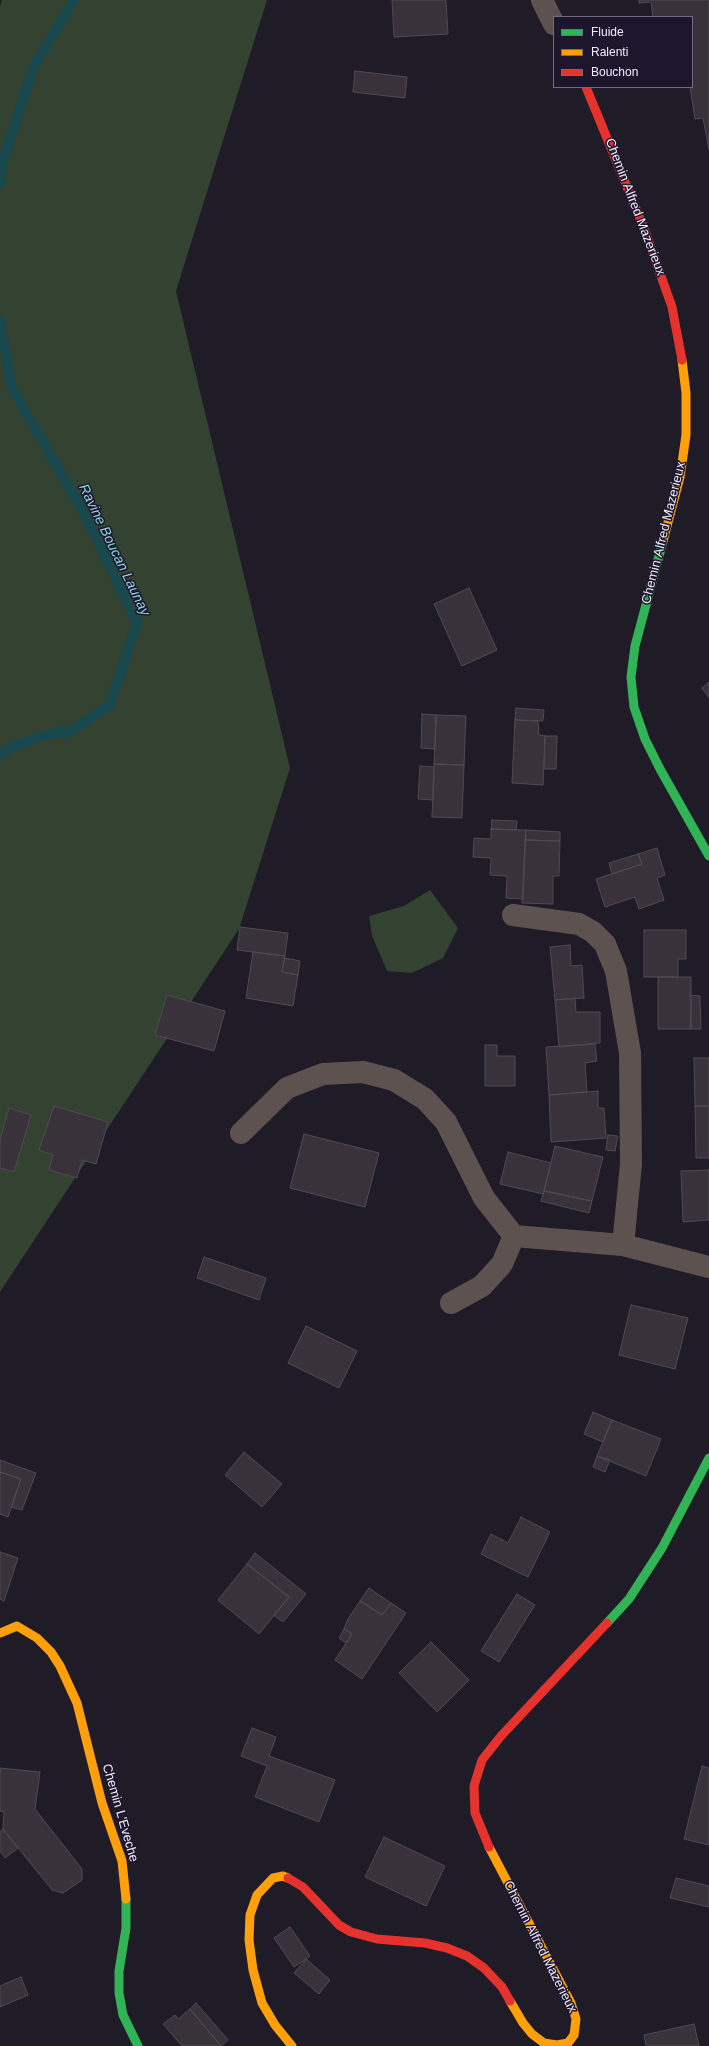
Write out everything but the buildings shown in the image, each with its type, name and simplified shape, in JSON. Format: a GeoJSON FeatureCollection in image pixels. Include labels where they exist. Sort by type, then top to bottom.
{"type":"FeatureCollection","features":[{"type":"Feature","properties":{"kind":"street"},"geometry":{"type":"LineString","coordinates":[[542,0],[553,22]]}},
{"type":"Feature","properties":{"kind":"street","name":"Chemin Alfred Mazerieux"},"geometry":{"type":"LineString","coordinates":[[586,88],[646,231],[672,307],[681,350],[686,393],[686,435],[680,477],[635,646],[631,677],[634,707],[645,739],[660,769],[709,856]]}},
{"type":"Feature","properties":{"kind":"street"},"geometry":{"type":"LineString","coordinates":[[513,915],[579,924],[593,932],[605,944],[616,971],[630,1053],[631,1164],[623,1245]]}},
{"type":"Feature","properties":{"kind":"street"},"geometry":{"type":"LineString","coordinates":[[241,1133],[287,1088],[322,1074],[363,1072],[394,1080],[425,1099],[446,1122],[484,1198],[514,1236],[623,1245],[709,1267]]}},
{"type":"Feature","properties":{"kind":"street"},"geometry":{"type":"LineString","coordinates":[[452,1303],[482,1286],[502,1264],[514,1236]]}},
{"type":"Feature","properties":{"kind":"street","name":"Chemin Alfred Mazerieux"},"geometry":{"type":"LineString","coordinates":[[292,2046],[275,2025],[262,2003],[253,1970],[249,1940],[250,1915],[257,1895],[274,1878],[283,1876],[292,1879],[303,1887],[329,1916],[339,1925],[351,1932],[377,1939],[425,1943],[447,1948],[467,1956],[484,1968],[502,1987],[523,2024],[532,2034],[544,2043],[557,2045],[568,2043],[574,2035],[576,2019],[571,2003],[484,1838],[475,1813],[474,1786],[482,1760],[501,1736],[629,1599],[662,1548],[709,1458]]}},
{"type":"Feature","properties":{"kind":"street","name":"Chemin L'Eveche"},"geometry":{"type":"LineString","coordinates":[[0,1633],[17,1626],[37,1638],[51,1652],[60,1666],[76,1703],[102,1803],[122,1861],[126,1894],[126,1928],[119,1971],[119,1993],[123,2015],[138,2046]]}},
{"type":"Feature","properties":{"kind":"green space"},"geometry":{"type":"Polygon","coordinates":[[[2,0],[267,0],[176,291],[290,768],[239,929],[0,1292],[0,7],[2,0]]]}},
{"type":"Feature","properties":{"kind":"green space"},"geometry":{"type":"Polygon","coordinates":[[[430,890],[458,928],[443,958],[412,973],[387,971],[372,936],[369,916],[404,906],[430,890]]]}},
{"type":"Feature","properties":{"kind":"waterway","name":"Ravine Boucan Launay"},"geometry":{"type":"LineString","coordinates":[[0,183],[2,164],[33,68],[74,0]]}},
{"type":"Feature","properties":{"kind":"waterway","name":"Ravine Boucan Launay"},"geometry":{"type":"LineString","coordinates":[[0,321],[12,388],[85,515],[137,623],[110,705],[69,732],[56,733],[40,737],[12,747],[0,755]]}},
{"type":"Feature","properties":{"kind":"traffic: fast"},"geometry":{"type":"LineString","coordinates":[[663,541],[635,646],[631,677],[634,707],[645,739],[660,769],[709,856]]}},
{"type":"Feature","properties":{"kind":"traffic: fast"},"geometry":{"type":"LineString","coordinates":[[607,1623],[629,1599],[662,1548],[709,1458]]}},
{"type":"Feature","properties":{"kind":"traffic: fast"},"geometry":{"type":"LineString","coordinates":[[126,1899],[126,1928],[119,1971],[119,1993],[123,2015],[138,2046]]}},
{"type":"Feature","properties":{"kind":"traffic: slow"},"geometry":{"type":"LineString","coordinates":[[663,541],[680,477],[686,435],[686,393],[682,360]]}},
{"type":"Feature","properties":{"kind":"traffic: slow"},"geometry":{"type":"LineString","coordinates":[[0,1633],[17,1626],[37,1638],[51,1652],[60,1666],[77,1703],[102,1803],[122,1861],[126,1899]]}},
{"type":"Feature","properties":{"kind":"traffic: slow"},"geometry":{"type":"LineString","coordinates":[[489,1847],[571,2003],[576,2019],[574,2035],[568,2043],[557,2045],[544,2043],[532,2034],[523,2023],[510,2001]]}},
{"type":"Feature","properties":{"kind":"traffic: slow"},"geometry":{"type":"LineString","coordinates":[[288,1878],[283,1876],[273,1878],[257,1895],[250,1915],[249,1940],[253,1970],[262,2003],[275,2025],[292,2046]]}},
{"type":"Feature","properties":{"kind":"traffic: jam"},"geometry":{"type":"LineString","coordinates":[[586,88],[645,231],[672,307],[682,360]]}},
{"type":"Feature","properties":{"kind":"traffic: jam"},"geometry":{"type":"LineString","coordinates":[[489,1847],[475,1813],[474,1786],[482,1760],[501,1736],[607,1623]]}},
{"type":"Feature","properties":{"kind":"traffic: jam"},"geometry":{"type":"LineString","coordinates":[[288,1878],[303,1887],[339,1925],[351,1932],[377,1939],[425,1943],[447,1948],[467,1956],[484,1968],[502,1987],[510,2001]]}}]}
